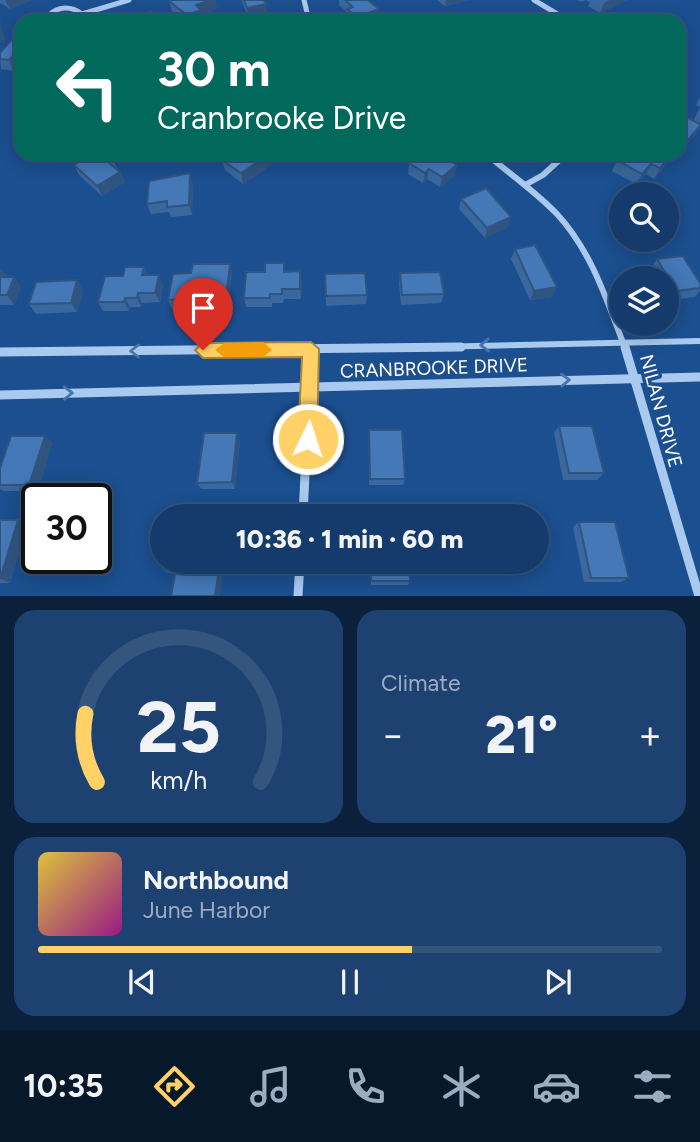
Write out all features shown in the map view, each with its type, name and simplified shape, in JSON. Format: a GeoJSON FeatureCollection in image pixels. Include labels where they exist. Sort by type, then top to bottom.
{"type":"FeatureCollection","features":[{"type":"Feature","properties":{"kind":"street"},"geometry":{"type":"LineString","coordinates":[[48,14],[62,8],[75,8],[82,14],[129,0]]}},
{"type":"Feature","properties":{"kind":"street"},"geometry":{"type":"LineString","coordinates":[[534,0],[557,14]]}},
{"type":"Feature","properties":{"kind":"street","name":"NILAN DRIVE"},"geometry":{"type":"LineString","coordinates":[[495,161],[556,213],[583,248],[625,342],[699,596]]}},
{"type":"Feature","properties":{"kind":"street"},"geometry":{"type":"LineString","coordinates":[[525,185],[543,175],[558,161]]}},
{"type":"Feature","properties":{"kind":"street","name":"CRANBROOKE DRIVE"},"geometry":{"type":"LineString","coordinates":[[0,352],[700,341]]}},
{"type":"Feature","properties":{"kind":"street"},"geometry":{"type":"LineString","coordinates":[[304,504],[311,349]]}},
{"type":"Feature","properties":{"kind":"street","name":"CRANBROOKE DRIVE"},"geometry":{"type":"LineString","coordinates":[[0,395],[700,377]]}},
{"type":"Feature","properties":{"kind":"street"},"geometry":{"type":"LineString","coordinates":[[298,596],[299,574]]}},
{"type":"Feature","properties":{"kind":"building"},"geometry":{"type":"Polygon","coordinates":[[[211,0],[196,5],[201,10],[190,14],[186,14],[169,1],[211,0]]]}},
{"type":"Feature","properties":{"kind":"building"},"geometry":{"type":"Polygon","coordinates":[[[244,0],[264,0],[266,4],[247,8],[244,0]]]}},
{"type":"Feature","properties":{"kind":"building"},"geometry":{"type":"Polygon","coordinates":[[[345,0],[368,0],[379,9],[365,14],[353,14],[347,9],[353,7],[345,0]]]}},
{"type":"Feature","properties":{"kind":"building"},"geometry":{"type":"Polygon","coordinates":[[[14,38],[14,54],[9,60],[0,59],[0,53],[14,38]]]}},
{"type":"Feature","properties":{"kind":"building"},"geometry":{"type":"Polygon","coordinates":[[[686,117],[700,124],[688,140],[686,139],[686,117]]]}},
{"type":"Feature","properties":{"kind":"building"},"geometry":{"type":"Polygon","coordinates":[[[81,161],[113,161],[109,163],[120,172],[97,186],[74,165],[81,161]]]}},
{"type":"Feature","properties":{"kind":"building"},"geometry":{"type":"Polygon","coordinates":[[[223,161],[259,161],[241,173],[223,161]]]}},
{"type":"Feature","properties":{"kind":"building"},"geometry":{"type":"Polygon","coordinates":[[[450,161],[457,165],[442,177],[429,169],[425,173],[409,163],[450,161]]]}},
{"type":"Feature","properties":{"kind":"building"},"geometry":{"type":"Polygon","coordinates":[[[619,161],[667,161],[660,168],[651,164],[642,174],[619,161]]]}},
{"type":"Feature","properties":{"kind":"building"},"geometry":{"type":"Polygon","coordinates":[[[190,173],[189,205],[167,207],[167,201],[147,204],[149,181],[190,173]]]}},
{"type":"Feature","properties":{"kind":"building"},"geometry":{"type":"Polygon","coordinates":[[[486,188],[511,217],[487,228],[461,199],[486,188]]]}},
{"type":"Feature","properties":{"kind":"building"},"geometry":{"type":"Polygon","coordinates":[[[535,245],[557,287],[534,291],[515,249],[535,245]]]}},
{"type":"Feature","properties":{"kind":"building"},"geometry":{"type":"Polygon","coordinates":[[[683,256],[700,283],[700,288],[679,291],[679,266],[661,266],[657,259],[683,256]]]}},
{"type":"Feature","properties":{"kind":"building"},"geometry":{"type":"Polygon","coordinates":[[[265,263],[284,263],[284,272],[300,271],[300,289],[282,289],[282,294],[270,294],[270,298],[244,298],[246,272],[265,272],[265,263]]]}},
{"type":"Feature","properties":{"kind":"building"},"geometry":{"type":"Polygon","coordinates":[[[193,264],[230,264],[226,298],[195,295],[195,299],[168,300],[173,274],[191,273],[193,264]]]}},
{"type":"Feature","properties":{"kind":"building"},"geometry":{"type":"Polygon","coordinates":[[[125,267],[144,267],[142,275],[159,275],[155,293],[138,293],[137,298],[125,298],[124,302],[98,302],[105,276],[123,276],[125,267]]]}},
{"type":"Feature","properties":{"kind":"building"},"geometry":{"type":"Polygon","coordinates":[[[440,272],[444,294],[402,295],[400,273],[440,272]]]}},
{"type":"Feature","properties":{"kind":"building"},"geometry":{"type":"Polygon","coordinates":[[[365,273],[367,295],[326,296],[325,274],[365,273]]]}},
{"type":"Feature","properties":{"kind":"building"},"geometry":{"type":"Polygon","coordinates":[[[0,277],[14,277],[7,295],[0,295],[0,277]]]}},
{"type":"Feature","properties":{"kind":"building"},"geometry":{"type":"Polygon","coordinates":[[[77,280],[71,303],[29,304],[36,282],[77,280]]]}},
{"type":"Feature","properties":{"kind":"building"},"geometry":{"type":"Polygon","coordinates":[[[559,426],[592,426],[604,473],[569,473],[559,426]]]}},
{"type":"Feature","properties":{"kind":"building"},"geometry":{"type":"Polygon","coordinates":[[[369,430],[402,430],[405,479],[370,479],[369,430]]]}},
{"type":"Feature","properties":{"kind":"building"},"geometry":{"type":"Polygon","coordinates":[[[204,433],[237,433],[232,482],[197,483],[204,433]]]}},
{"type":"Feature","properties":{"kind":"building"},"geometry":{"type":"Polygon","coordinates":[[[11,436],[45,436],[30,483],[0,485],[0,468],[11,436]]]}},
{"type":"Feature","properties":{"kind":"building"},"geometry":{"type":"Polygon","coordinates":[[[0,520],[18,520],[0,579],[0,520]]]}},
{"type":"Feature","properties":{"kind":"building"},"geometry":{"type":"Polygon","coordinates":[[[579,522],[615,522],[629,578],[591,578],[579,522]]]}},
{"type":"Feature","properties":{"kind":"building"},"geometry":{"type":"Polygon","coordinates":[[[175,574],[218,574],[215,596],[171,596],[175,574]]]}},
{"type":"Feature","properties":{"kind":"building"},"geometry":{"type":"Polygon","coordinates":[[[371,574],[410,574],[410,581],[371,581],[371,574]]]}},
{"type":"Feature","properties":{"kind":"slow traffic"},"geometry":{"type":"LineString","coordinates":[[224,350],[263,350]]}},
{"type":"Feature","properties":{"kind":"route"},"geometry":{"type":"LineString","coordinates":[[203,350],[311,349],[308,439]]}}]}
